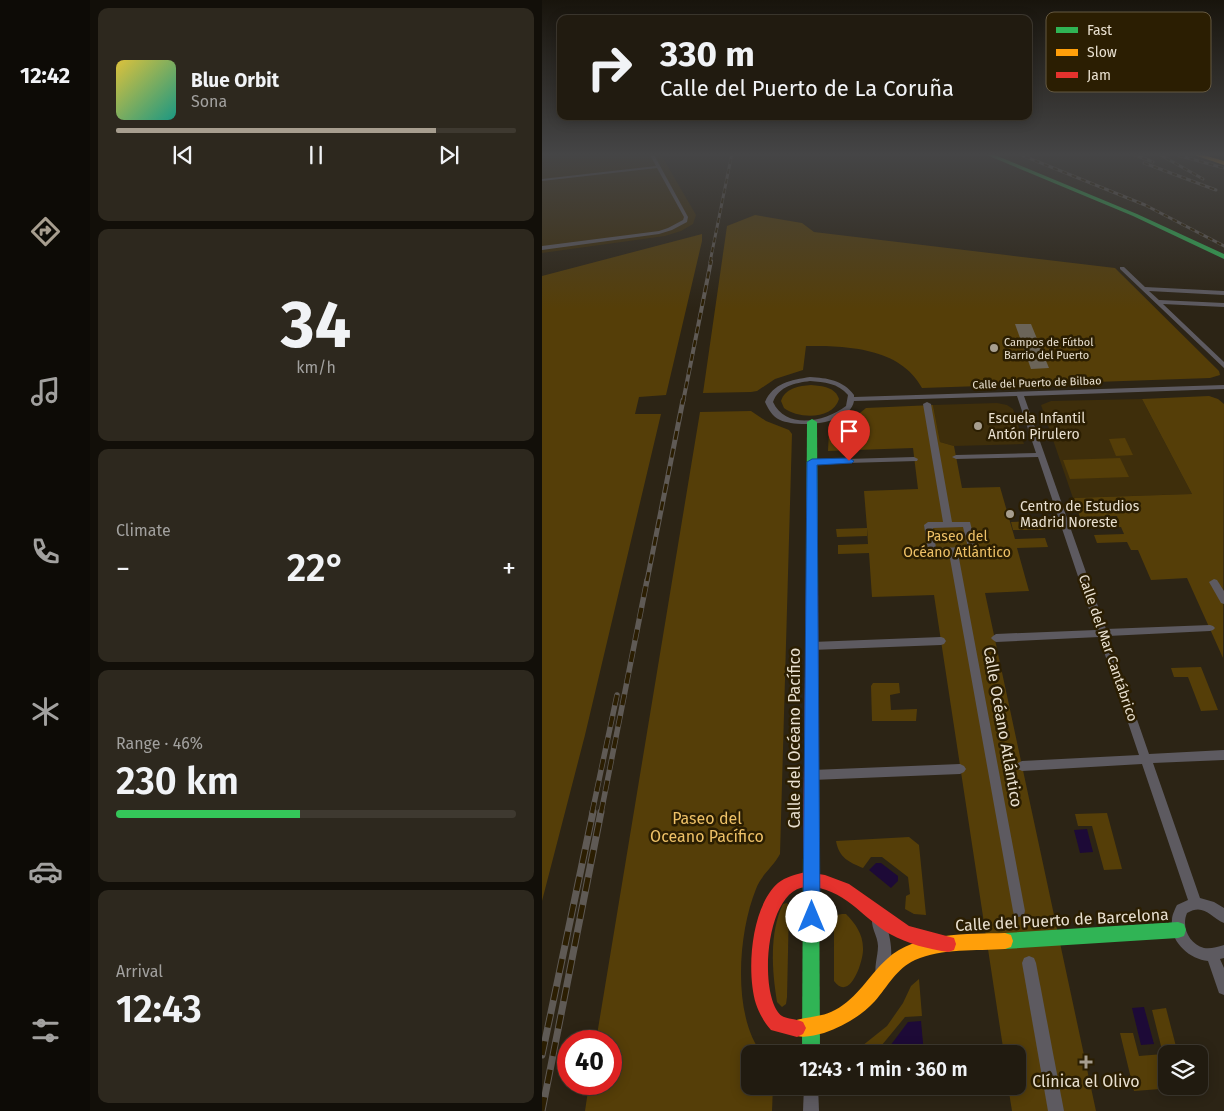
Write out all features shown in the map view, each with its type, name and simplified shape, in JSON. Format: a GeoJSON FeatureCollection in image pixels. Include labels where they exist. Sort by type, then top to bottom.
{"type":"FeatureCollection","features":[{"type":"Feature","properties":{"kind":"street"},"geometry":{"type":"LineString","coordinates":[[542,248],[659,232],[685,221],[686,217],[679,205]]}},
{"type":"Feature","properties":{"kind":"street"},"geometry":{"type":"LineString","coordinates":[[1110,205],[1224,257]]}},
{"type":"Feature","properties":{"kind":"street"},"geometry":{"type":"LineString","coordinates":[[1122,268],[1224,366]]}},
{"type":"Feature","properties":{"kind":"street"},"geometry":{"type":"LineString","coordinates":[[1145,289],[1224,293]]}},
{"type":"Feature","properties":{"kind":"street"},"geometry":{"type":"LineString","coordinates":[[1158,302],[1224,305]]}},
{"type":"Feature","properties":{"kind":"street"},"geometry":{"type":"LineString","coordinates":[[802,380],[833,382],[844,388],[852,399],[849,407],[841,414],[828,420],[812,422],[793,421],[778,416],[770,407],[770,397],[773,392],[785,385],[802,380]]}},
{"type":"Feature","properties":{"kind":"street","name":"Calle del Puerto de Bilbao"},"geometry":{"type":"LineString","coordinates":[[852,399],[1224,387]]}},
{"type":"Feature","properties":{"kind":"street","name":"Calle del Mar Cantábrico"},"geometry":{"type":"LineString","coordinates":[[1020,394],[1195,903]]}},
{"type":"Feature","properties":{"kind":"street"},"geometry":{"type":"LineString","coordinates":[[927,404],[948,524]]}},
{"type":"Feature","properties":{"kind":"street","name":"Calle del Océano Pacífico"},"geometry":{"type":"LineString","coordinates":[[811,1045],[812,422]]}},
{"type":"Feature","properties":{"kind":"street"},"geometry":{"type":"LineString","coordinates":[[956,457],[1041,454]]}},
{"type":"Feature","properties":{"kind":"street"},"geometry":{"type":"LineString","coordinates":[[812,462],[914,459]]}},
{"type":"Feature","properties":{"kind":"street"},"geometry":{"type":"LineString","coordinates":[[948,524],[967,524],[973,550],[932,551],[928,525],[948,524]]}},
{"type":"Feature","properties":{"kind":"street","name":"Calle Océano Atlántico"},"geometry":{"type":"LineString","coordinates":[[953,550],[1019,911]]}},
{"type":"Feature","properties":{"kind":"street"},"geometry":{"type":"LineString","coordinates":[[1214,582],[1224,601]]}},
{"type":"Feature","properties":{"kind":"street"},"geometry":{"type":"LineString","coordinates":[[996,638],[1210,628]]}},
{"type":"Feature","properties":{"kind":"street"},"geometry":{"type":"LineString","coordinates":[[812,646],[941,641]]}},
{"type":"Feature","properties":{"kind":"street"},"geometry":{"type":"LineString","coordinates":[[1022,766],[1224,755]]}},
{"type":"Feature","properties":{"kind":"street"},"geometry":{"type":"LineString","coordinates":[[812,775],[960,768]]}},
{"type":"Feature","properties":{"kind":"street","name":"Calle del Puerto de Barcelona"},"geometry":{"type":"LineString","coordinates":[[948,944],[901,932],[850,893],[812,880],[794,881],[779,892],[766,924],[760,967],[766,1006],[774,1020],[784,1027],[812,1027],[839,1020],[848,1015],[866,999],[881,978],[903,957],[948,944],[1178,930]]}},
{"type":"Feature","properties":{"kind":"street"},"geometry":{"type":"LineString","coordinates":[[1195,903],[1211,907],[1224,917]]}},
{"type":"Feature","properties":{"kind":"street","name":"Calle del Puerto de Barcelona"},"geometry":{"type":"LineString","coordinates":[[1195,903],[1187,905],[1178,915],[1178,930],[1188,946],[1196,951],[1218,953]]}},
{"type":"Feature","properties":{"kind":"street","name":"Calle del Puerto de Barcelona"},"geometry":{"type":"LineString","coordinates":[[877,915],[885,945],[881,978]]}},
{"type":"Feature","properties":{"kind":"street"},"geometry":{"type":"LineString","coordinates":[[1218,953],[1224,988]]}},
{"type":"Feature","properties":{"kind":"street"},"geometry":{"type":"LineString","coordinates":[[1029,963],[1056,1111]]}},
{"type":"Feature","properties":{"kind":"street"},"geometry":{"type":"LineString","coordinates":[[811,1095],[811,1111]]}},
{"type":"Feature","properties":{"kind":"shaded area"},"geometry":{"type":"Polygon","coordinates":[[[542,205],[690,205],[696,215],[693,224],[681,231],[665,236],[542,253],[542,205]]]}},
{"type":"Feature","properties":{"kind":"shaded area"},"geometry":{"type":"Polygon","coordinates":[[[1142,399],[1192,494],[1073,498],[1041,405],[1051,401],[1142,399]]]}},
{"type":"Feature","properties":{"kind":"shaded area","name":"Escuela Infantil Antón Pirulero"},"geometry":{"type":"Polygon","coordinates":[[[997,403],[1007,405],[1013,409],[1024,444],[954,446],[940,442],[933,405],[997,403]]]}},
{"type":"Feature","properties":{"kind":"shaded area"},"geometry":{"type":"Polygon","coordinates":[[[1087,829],[1093,852],[1080,853],[1074,830],[1087,829]]]}},
{"type":"Feature","properties":{"kind":"shaded area"},"geometry":{"type":"Polygon","coordinates":[[[876,863],[881,863],[898,876],[898,881],[891,888],[869,870],[876,863]]]}},
{"type":"Feature","properties":{"kind":"shaded area"},"geometry":{"type":"Polygon","coordinates":[[[1144,1007],[1154,1044],[1141,1045],[1132,1008],[1144,1007]]]}},
{"type":"Feature","properties":{"kind":"shaded area"},"geometry":{"type":"Polygon","coordinates":[[[921,1021],[923,1045],[891,1045],[908,1022],[921,1021]]]}},
{"type":"Feature","properties":{"kind":"green space"},"geometry":{"type":"Polygon","coordinates":[[[755,215],[802,223],[814,232],[1115,268],[1219,371],[1220,375],[1210,378],[922,388],[912,374],[900,364],[886,357],[854,348],[806,346],[803,370],[775,379],[757,391],[703,393],[727,226],[755,215]]]}},
{"type":"Feature","properties":{"kind":"green space"},"geometry":{"type":"Polygon","coordinates":[[[702,234],[702,241],[666,395],[639,397],[635,414],[661,414],[585,735],[542,901],[542,276],[702,234]]]}},
{"type":"Feature","properties":{"kind":"green space"},"geometry":{"type":"Polygon","coordinates":[[[811,385],[824,387],[835,392],[839,399],[830,411],[814,416],[806,416],[790,412],[784,408],[781,401],[789,390],[811,385]]]}},
{"type":"Feature","properties":{"kind":"green space"},"geometry":{"type":"Polygon","coordinates":[[[1209,396],[1218,399],[1224,404],[1223,658],[1187,578],[1151,580],[1138,550],[1131,550],[1127,542],[1097,543],[1094,535],[1124,534],[1121,527],[1091,528],[1089,521],[1118,520],[1117,516],[1080,517],[1073,498],[1192,494],[1142,399],[1209,396]]]}},
{"type":"Feature","properties":{"kind":"green space","name":"Paseo del Océano Atlántico"},"geometry":{"type":"Polygon","coordinates":[[[933,405],[940,442],[954,446],[962,488],[1000,487],[1015,539],[1045,538],[1048,547],[1017,548],[1029,591],[985,593],[1096,1111],[1012,1111],[1009,1095],[1026,1095],[1026,1045],[1003,1045],[934,595],[872,597],[869,553],[838,554],[838,545],[868,544],[864,491],[918,489],[913,448],[828,451],[829,431],[850,421],[866,408],[933,405]]]}},
{"type":"Feature","properties":{"kind":"green space","name":"Paseo del Oceano Pacífico"},"geometry":{"type":"Polygon","coordinates":[[[751,411],[766,421],[789,430],[792,434],[780,854],[758,884],[750,907],[742,950],[741,973],[742,996],[746,1018],[752,1038],[756,1045],[741,1045],[741,1095],[773,1095],[772,1111],[585,1111],[587,1095],[622,1095],[622,1030],[598,1030],[700,412],[751,411]]]}},
{"type":"Feature","properties":{"kind":"green space"},"geometry":{"type":"Polygon","coordinates":[[[1125,438],[1133,455],[1116,456],[1109,439],[1125,438]]]}},
{"type":"Feature","properties":{"kind":"green space"},"geometry":{"type":"Polygon","coordinates":[[[1120,458],[1129,477],[1070,479],[1063,460],[1120,458]]]}},
{"type":"Feature","properties":{"kind":"green space"},"geometry":{"type":"Polygon","coordinates":[[[1040,521],[1043,530],[1013,530],[1011,522],[1040,521]]]}},
{"type":"Feature","properties":{"kind":"green space"},"geometry":{"type":"Polygon","coordinates":[[[867,528],[867,536],[837,537],[836,529],[867,528]]]}},
{"type":"Feature","properties":{"kind":"green space"},"geometry":{"type":"Polygon","coordinates":[[[1201,667],[1218,710],[1201,711],[1188,677],[1174,677],[1171,668],[1201,667]]]}},
{"type":"Feature","properties":{"kind":"green space"},"geometry":{"type":"Polygon","coordinates":[[[873,683],[899,683],[900,693],[890,695],[891,710],[917,709],[916,721],[872,721],[871,686],[873,683]]]}},
{"type":"Feature","properties":{"kind":"green space"},"geometry":{"type":"Polygon","coordinates":[[[1107,813],[1122,869],[1104,870],[1092,826],[1078,826],[1075,814],[1107,813]]]}},
{"type":"Feature","properties":{"kind":"green space"},"geometry":{"type":"Polygon","coordinates":[[[909,837],[919,845],[926,915],[914,914],[905,909],[906,896],[910,894],[908,877],[882,857],[871,857],[863,868],[853,864],[842,855],[836,841],[909,837]]]}},
{"type":"Feature","properties":{"kind":"green space"},"geometry":{"type":"Polygon","coordinates":[[[787,903],[789,906],[787,997],[786,1004],[782,1007],[777,1002],[773,952],[775,927],[783,904],[787,903]]]}},
{"type":"Feature","properties":{"kind":"green space"},"geometry":{"type":"Polygon","coordinates":[[[846,914],[858,929],[862,938],[863,948],[863,954],[855,977],[845,987],[840,986],[834,981],[834,921],[837,915],[846,914]]]}},
{"type":"Feature","properties":{"kind":"green space"},"geometry":{"type":"Polygon","coordinates":[[[919,979],[922,1016],[905,1017],[882,1045],[863,1045],[887,1026],[903,1003],[911,986],[919,979]]]}},
{"type":"Feature","properties":{"kind":"green space"},"geometry":{"type":"Polygon","coordinates":[[[1166,1008],[1176,1045],[1161,1045],[1152,1010],[1166,1008]]]}},
{"type":"Feature","properties":{"kind":"green space"},"geometry":{"type":"Polygon","coordinates":[[[1120,1033],[1133,1033],[1139,1056],[1158,1054],[1158,1089],[1134,1091],[1120,1033]]]}},
{"type":"Feature","properties":{"kind":"building","name":"Campos de Fútbol Barrio del Puerto"},"geometry":{"type":"Polygon","coordinates":[[[1015,324],[1031,324],[1049,368],[1031,369],[1015,324]]]}},
{"type":"Feature","properties":{"kind":"railway"},"geometry":{"type":"LineString","coordinates":[[710,262],[722,205]]}},
{"type":"Feature","properties":{"kind":"railway"},"geometry":{"type":"LineString","coordinates":[[1145,205],[1224,246]]}},
{"type":"Feature","properties":{"kind":"railway"},"geometry":{"type":"LineString","coordinates":[[683,402],[711,261]]}},
{"type":"Feature","properties":{"kind":"railway"},"geometry":{"type":"LineString","coordinates":[[647,581],[683,400]]}},
{"type":"Feature","properties":{"kind":"railway"},"geometry":{"type":"LineString","coordinates":[[601,813],[647,580]]}},
{"type":"Feature","properties":{"kind":"railway"},"geometry":{"type":"LineString","coordinates":[[592,813],[617,695]]}},
{"type":"Feature","properties":{"kind":"railway"},"geometry":{"type":"LineString","coordinates":[[542,1055],[593,812]]}},
{"type":"Feature","properties":{"kind":"railway"},"geometry":{"type":"LineString","coordinates":[[542,1111],[601,812]]}},
{"type":"Feature","properties":{"kind":"traffic: fast"},"geometry":{"type":"LineString","coordinates":[[1110,205],[1224,257]]}},
{"type":"Feature","properties":{"kind":"traffic: fast"},"geometry":{"type":"LineString","coordinates":[[812,422],[812,587]]}},
{"type":"Feature","properties":{"kind":"traffic: fast"},"geometry":{"type":"LineString","coordinates":[[811,852],[811,1045]]}},
{"type":"Feature","properties":{"kind":"traffic: fast"},"geometry":{"type":"LineString","coordinates":[[1005,941],[1178,930]]}},
{"type":"Feature","properties":{"kind":"traffic: slow"},"geometry":{"type":"LineString","coordinates":[[797,1028],[820,1025],[841,1017],[868,996],[893,964],[912,953],[937,945],[1005,941]]}},
{"type":"Feature","properties":{"kind":"traffic: jam"},"geometry":{"type":"LineString","coordinates":[[811,852],[812,587]]}},
{"type":"Feature","properties":{"kind":"traffic: jam"},"geometry":{"type":"LineString","coordinates":[[797,1028],[777,1024],[767,1010],[760,974],[760,955],[767,916],[774,900],[784,888],[797,881],[816,880],[825,882],[852,894],[897,929],[922,939],[948,944]]}},
{"type":"Feature","properties":{"kind":"place","name":"Campos de Fútbol Barrio del Puerto"},"geometry":{"type":"Point","coordinates":[994,348]}},
{"type":"Feature","properties":{"kind":"place","name":"Escuela Infantil Antón Pirulero"},"geometry":{"type":"Point","coordinates":[978,426]}},
{"type":"Feature","properties":{"kind":"place","name":"Centro de Estudios Madrid Noreste"},"geometry":{"type":"Point","coordinates":[1010,514]}},
{"type":"Feature","properties":{"kind":"place","name":"Clínica el Olivo"},"geometry":{"type":"Point","coordinates":[1086,1062]}},
{"type":"Feature","properties":{"kind":"route"},"geometry":{"type":"LineString","coordinates":[[812,917],[812,462],[849,461]]}}]}
